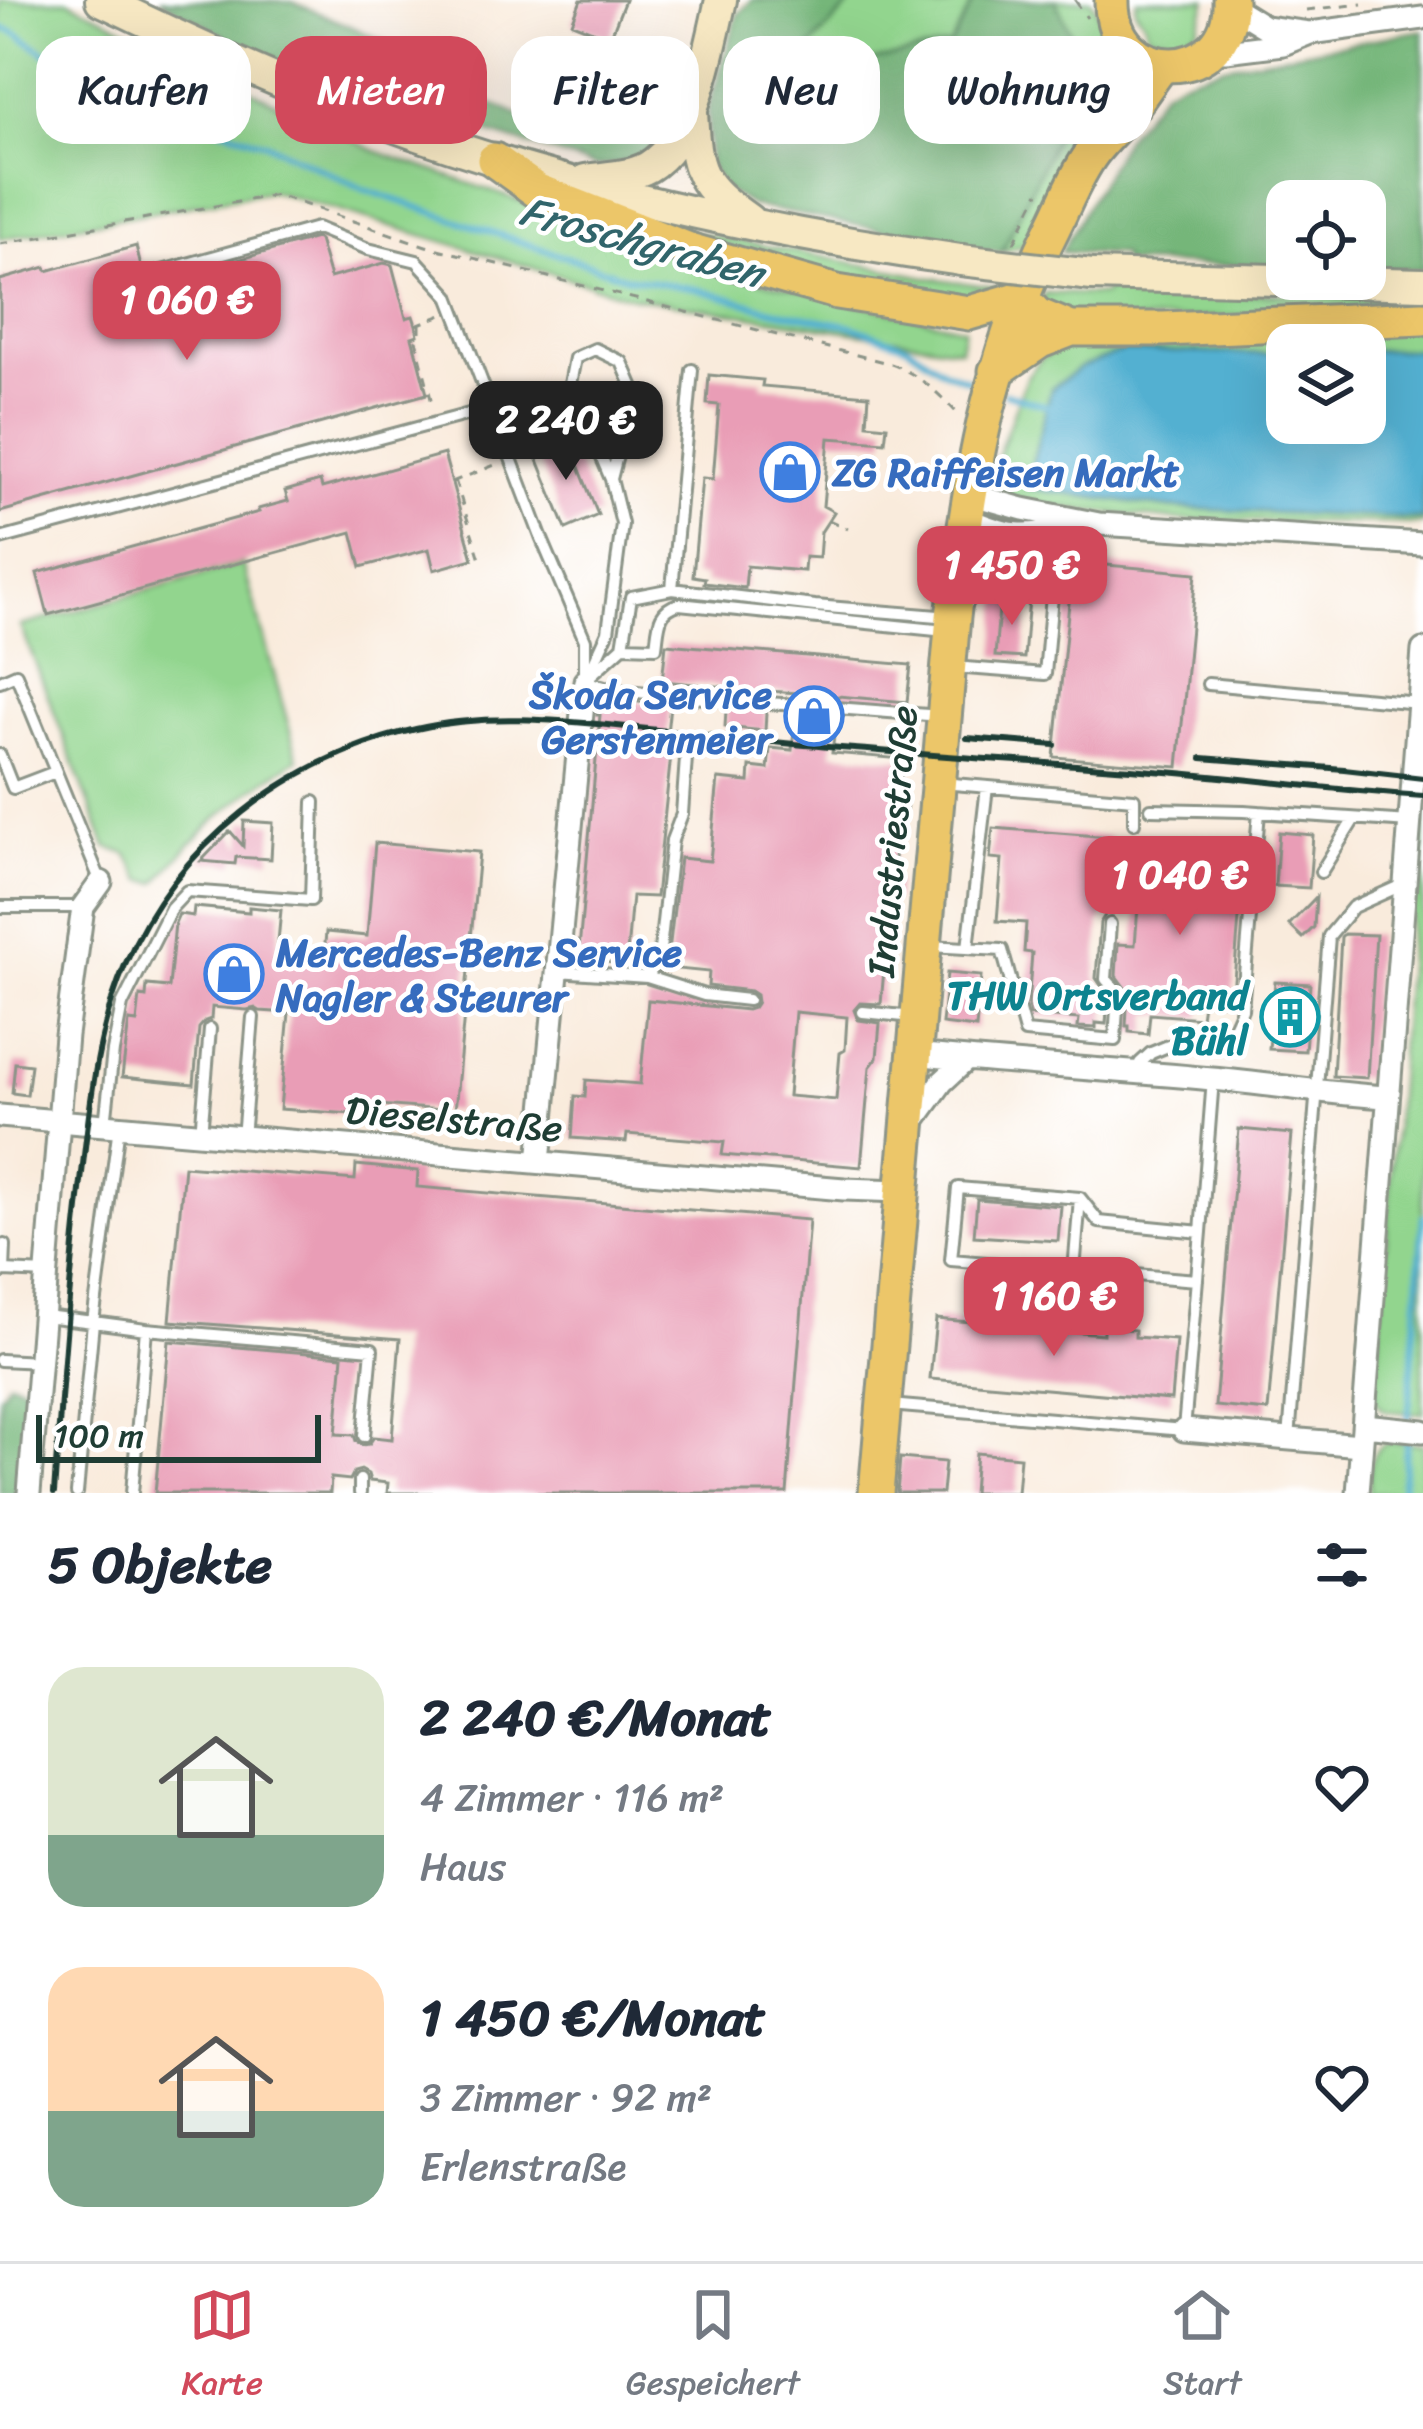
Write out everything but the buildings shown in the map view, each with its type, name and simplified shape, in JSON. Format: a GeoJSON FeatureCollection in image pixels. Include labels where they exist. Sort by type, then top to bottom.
{"type":"FeatureCollection","features":[{"type":"Feature","properties":{"kind":"main road"},"geometry":{"type":"LineString","coordinates":[[101,0],[233,63],[377,121],[494,160],[761,228],[1092,275],[1423,284]]}},
{"type":"Feature","properties":{"kind":"main road"},"geometry":{"type":"LineString","coordinates":[[699,85],[722,1]]}},
{"type":"Feature","properties":{"kind":"main road"},"geometry":{"type":"LineString","coordinates":[[1108,15],[1136,54],[1162,65],[1186,64],[1212,50],[1222,38],[1230,3]]}},
{"type":"Feature","properties":{"kind":"main road"},"geometry":{"type":"LineString","coordinates":[[1091,153],[1108,15]]}},
{"type":"Feature","properties":{"kind":"main road"},"geometry":{"type":"LineString","coordinates":[[1091,153],[1162,65]]}},
{"type":"Feature","properties":{"kind":"main road"},"geometry":{"type":"LineString","coordinates":[[573,182],[635,173],[650,166],[672,144]]}},
{"type":"Feature","properties":{"kind":"main road"},"geometry":{"type":"LineString","coordinates":[[695,144],[697,168],[718,196],[761,228]]}},
{"type":"Feature","properties":{"kind":"main road","name":"Industriestraße"},"geometry":{"type":"LineString","coordinates":[[876,1493],[966,506],[988,400],[1021,298],[1091,153]]}},
{"type":"Feature","properties":{"kind":"main road"},"geometry":{"type":"LineString","coordinates":[[494,160],[536,190],[692,251],[836,292],[969,313],[1021,298],[1037,315],[1071,328],[1164,329],[1423,318]]}},
{"type":"Feature","properties":{"kind":"main road"},"geometry":{"type":"LineString","coordinates":[[969,313],[988,342],[988,400]]}},
{"type":"Feature","properties":{"kind":"main road"},"geometry":{"type":"LineString","coordinates":[[988,400],[1040,341],[1071,328]]}},
{"type":"Feature","properties":{"kind":"street"},"geometry":{"type":"LineString","coordinates":[[1230,3],[1265,27],[1310,33]]}},
{"type":"Feature","properties":{"kind":"street"},"geometry":{"type":"LineString","coordinates":[[1212,50],[1283,44],[1310,33],[1423,18]]}},
{"type":"Feature","properties":{"kind":"street"},"geometry":{"type":"LineString","coordinates":[[966,506],[996,532],[1021,536],[1100,524]]}},
{"type":"Feature","properties":{"kind":"street"},"geometry":{"type":"LineString","coordinates":[[966,506],[1023,509],[1100,524],[1423,544]]}},
{"type":"Feature","properties":{"kind":"street"},"geometry":{"type":"LineString","coordinates":[[952,624],[988,565],[1021,536]]}},
{"type":"Feature","properties":{"kind":"street"},"geometry":{"type":"LineString","coordinates":[[1358,1493],[1423,650]]}},
{"type":"Feature","properties":{"kind":"street"},"geometry":{"type":"LineString","coordinates":[[538,1162],[585,681]]}},
{"type":"Feature","properties":{"kind":"street"},"geometry":{"type":"LineString","coordinates":[[29,1493],[61,1122],[60,1034],[83,907],[101,882]]}},
{"type":"Feature","properties":{"kind":"street"},"geometry":{"type":"LineString","coordinates":[[915,1054],[1388,1097]]}},
{"type":"Feature","properties":{"kind":"street"},"geometry":{"type":"LineString","coordinates":[[909,1127],[942,1082],[966,1060]]}},
{"type":"Feature","properties":{"kind":"street","name":"Dieselstraße"},"geometry":{"type":"LineString","coordinates":[[0,1116],[113,1133],[243,1138],[902,1191]]}},
{"type":"Feature","properties":{"kind":"street"},"geometry":{"type":"LineString","coordinates":[[1184,1430],[1289,1439],[1363,1435],[1393,1427],[1423,1431]]}},
{"type":"Feature","properties":{"kind":"lane"},"geometry":{"type":"LineString","coordinates":[[144,276],[316,228],[368,249],[417,261],[449,296],[455,310],[585,640],[585,681]]}},
{"type":"Feature","properties":{"kind":"lane"},"geometry":{"type":"LineString","coordinates":[[585,681],[608,632],[622,524],[611,479],[570,384],[575,358],[595,350],[622,362],[634,390],[611,479]]}},
{"type":"Feature","properties":{"kind":"lane"},"geometry":{"type":"LineString","coordinates":[[672,589],[692,370]]}},
{"type":"Feature","properties":{"kind":"lane"},"geometry":{"type":"LineString","coordinates":[[0,538],[492,408]]}},
{"type":"Feature","properties":{"kind":"lane"},"geometry":{"type":"LineString","coordinates":[[950,667],[1046,674],[1055,562]]}},
{"type":"Feature","properties":{"kind":"lane"},"geometry":{"type":"LineString","coordinates":[[585,681],[623,646],[631,597],[672,589],[952,624]]}},
{"type":"Feature","properties":{"kind":"lane"},"geometry":{"type":"LineString","coordinates":[[623,646],[656,647],[660,616],[667,607],[680,604],[952,624]]}},
{"type":"Feature","properties":{"kind":"lane"},"geometry":{"type":"LineString","coordinates":[[0,681],[16,674],[101,882]]}},
{"type":"Feature","properties":{"kind":"lane"},"geometry":{"type":"LineString","coordinates":[[585,681],[614,690],[727,700]]}},
{"type":"Feature","properties":{"kind":"lane"},"geometry":{"type":"LineString","coordinates":[[1208,684],[1419,704]]}},
{"type":"Feature","properties":{"kind":"lane"},"geometry":{"type":"LineString","coordinates":[[767,703],[796,705]]}},
{"type":"Feature","properties":{"kind":"lane"},"geometry":{"type":"LineString","coordinates":[[836,708],[945,716]]}},
{"type":"Feature","properties":{"kind":"lane"},"geometry":{"type":"LineString","coordinates":[[0,755],[14,788],[55,772]]}},
{"type":"Feature","properties":{"kind":"lane"},"geometry":{"type":"LineString","coordinates":[[647,976],[659,959],[686,758]]}},
{"type":"Feature","properties":{"kind":"lane"},"geometry":{"type":"LineString","coordinates":[[940,782],[1134,799],[1134,823]]}},
{"type":"Feature","properties":{"kind":"lane"},"geometry":{"type":"LineString","coordinates":[[968,948],[986,787]]}},
{"type":"Feature","properties":{"kind":"lane"},"geometry":{"type":"LineString","coordinates":[[77,1493],[113,1133],[113,1051],[122,1005],[171,908],[187,892],[311,900],[314,802]]}},
{"type":"Feature","properties":{"kind":"lane"},"geometry":{"type":"LineString","coordinates":[[1151,809],[1410,822]]}},
{"type":"Feature","properties":{"kind":"lane"},"geometry":{"type":"LineString","coordinates":[[1139,1074],[1140,1063],[1151,1053],[1218,1039],[1233,1029],[1242,1010],[1259,812]]}},
{"type":"Feature","properties":{"kind":"lane"},"geometry":{"type":"LineString","coordinates":[[1321,872],[1354,819]]}},
{"type":"Feature","properties":{"kind":"lane"},"geometry":{"type":"LineString","coordinates":[[1289,1439],[1329,936],[1353,907],[1405,883]]}},
{"type":"Feature","properties":{"kind":"lane"},"geometry":{"type":"LineString","coordinates":[[0,907],[83,907]]}},
{"type":"Feature","properties":{"kind":"lane"},"geometry":{"type":"LineString","coordinates":[[926,945],[1002,950],[1025,1032],[1115,1040],[1118,993],[1106,979],[1110,924]]}},
{"type":"Feature","properties":{"kind":"lane"},"geometry":{"type":"LineString","coordinates":[[557,971],[647,976],[704,995],[748,1000]]}},
{"type":"Feature","properties":{"kind":"lane"},"geometry":{"type":"LineString","coordinates":[[863,1012],[920,1017]]}},
{"type":"Feature","properties":{"kind":"lane"},"geometry":{"type":"LineString","coordinates":[[243,1138],[253,1017]]}},
{"type":"Feature","properties":{"kind":"lane"},"geometry":{"type":"LineString","coordinates":[[201,1135],[210,1029]]}},
{"type":"Feature","properties":{"kind":"lane"},"geometry":{"type":"LineString","coordinates":[[884,1405],[1184,1430],[1213,1079]]}},
{"type":"Feature","properties":{"kind":"lane"},"geometry":{"type":"LineString","coordinates":[[1197,1280],[951,1260],[958,1188],[1080,1198],[1099,1222],[1201,1232]]}},
{"type":"Feature","properties":{"kind":"lane"},"geometry":{"type":"LineString","coordinates":[[1074,1271],[1080,1198]]}},
{"type":"Feature","properties":{"kind":"lane"},"geometry":{"type":"LineString","coordinates":[[5,1245],[2,1272],[47,1273]]}},
{"type":"Feature","properties":{"kind":"lane"},"geometry":{"type":"LineString","coordinates":[[45,1316],[372,1348],[364,1436]]}},
{"type":"Feature","properties":{"kind":"lane"},"geometry":{"type":"LineString","coordinates":[[132,1493],[146,1329]]}},
{"type":"Feature","properties":{"kind":"lane"},"geometry":{"type":"LineString","coordinates":[[0,1360],[40,1362]]}},
{"type":"Feature","properties":{"kind":"path"},"geometry":{"type":"LineString","coordinates":[[1075,0],[1085,12],[1108,15]]}},
{"type":"Feature","properties":{"kind":"path"},"geometry":{"type":"LineString","coordinates":[[1292,12],[1377,2]]}},
{"type":"Feature","properties":{"kind":"path"},"geometry":{"type":"LineString","coordinates":[[1006,254],[1040,191]]}},
{"type":"Feature","properties":{"kind":"path"},"geometry":{"type":"LineString","coordinates":[[0,244],[277,195],[426,246],[888,363],[908,370],[963,419],[988,400]]}},
{"type":"Feature","properties":{"kind":"path"},"geometry":{"type":"LineString","coordinates":[[437,422],[416,340],[418,324],[455,310]]}},
{"type":"Feature","properties":{"kind":"path"},"geometry":{"type":"LineString","coordinates":[[481,562],[453,481],[512,459]]}},
{"type":"Feature","properties":{"kind":"path"},"geometry":{"type":"LineString","coordinates":[[829,520],[848,529]]}},
{"type":"Feature","properties":{"kind":"green space"},"geometry":{"type":"Polygon","coordinates":[[[0,0],[67,0],[140,36],[36,36],[36,144],[251,144],[251,90],[275,102],[275,144],[361,144],[733,275],[964,328],[960,349],[632,297],[272,191],[0,239],[0,0]]]}},
{"type":"Feature","properties":{"kind":"green space"},"geometry":{"type":"Polygon","coordinates":[[[160,0],[293,2],[373,36],[275,36],[275,58],[251,49],[251,36],[225,36],[160,0]]]}},
{"type":"Feature","properties":{"kind":"green space"},"geometry":{"type":"Polygon","coordinates":[[[752,0],[855,0],[821,36],[731,36],[738,14],[752,0]]]}},
{"type":"Feature","properties":{"kind":"green space"},"geometry":{"type":"Polygon","coordinates":[[[855,0],[893,0],[939,9],[955,0],[974,0],[956,36],[904,36],[904,55],[880,60],[880,36],[821,36],[855,0]]]}},
{"type":"Feature","properties":{"kind":"green space"},"geometry":{"type":"Polygon","coordinates":[[[974,0],[1055,0],[1073,36],[956,36],[974,0]]]}},
{"type":"Feature","properties":{"kind":"green space"},"geometry":{"type":"Polygon","coordinates":[[[1055,0],[1091,0],[1106,36],[1073,36],[1055,0]]]}},
{"type":"Feature","properties":{"kind":"green space"},"geometry":{"type":"Polygon","coordinates":[[[1137,0],[1207,0],[1198,29],[1174,42],[1148,33],[1136,11],[1137,0]]]}},
{"type":"Feature","properties":{"kind":"green space"},"geometry":{"type":"Polygon","coordinates":[[[1423,30],[1423,270],[1386,269],[1386,180],[1266,180],[1266,266],[1122,263],[1122,255],[1061,252],[1122,144],[1153,144],[1153,103],[1163,90],[1224,66],[1423,30]]]}},
{"type":"Feature","properties":{"kind":"green space"},"geometry":{"type":"Polygon","coordinates":[[[904,55],[904,144],[1052,144],[1002,252],[925,247],[883,230],[753,206],[725,190],[709,165],[708,110],[723,62],[723,144],[880,144],[880,59],[904,55]]]}},
{"type":"Feature","properties":{"kind":"green space"},"geometry":{"type":"Polygon","coordinates":[[[487,102],[511,112],[511,140],[487,132],[487,102]]]}},
{"type":"Feature","properties":{"kind":"green space"},"geometry":{"type":"Polygon","coordinates":[[[525,144],[656,144],[627,162],[595,166],[525,144]]]}},
{"type":"Feature","properties":{"kind":"green space"},"geometry":{"type":"Polygon","coordinates":[[[1052,144],[1077,144],[1027,244],[1002,252],[1052,144]]]}},
{"type":"Feature","properties":{"kind":"green space"},"geometry":{"type":"Polygon","coordinates":[[[621,218],[931,278],[1006,289],[950,307],[621,218]]]}},
{"type":"Feature","properties":{"kind":"green space"},"geometry":{"type":"Polygon","coordinates":[[[1105,290],[1266,294],[1266,300],[1423,298],[1423,307],[1075,324],[1041,300],[1045,293],[1104,295],[1105,290]]]}},
{"type":"Feature","properties":{"kind":"green space"},"geometry":{"type":"Polygon","coordinates":[[[1423,327],[1423,524],[1176,520],[1025,504],[1007,497],[996,486],[992,472],[1026,378],[1041,359],[1063,345],[1266,335],[1266,444],[1386,444],[1386,329],[1423,327]]]}},
{"type":"Feature","properties":{"kind":"green space"},"geometry":{"type":"Polygon","coordinates":[[[243,564],[298,759],[221,814],[157,883],[142,880],[127,854],[106,847],[21,626],[243,564]]]}},
{"type":"Feature","properties":{"kind":"green space"},"geometry":{"type":"Polygon","coordinates":[[[1418,803],[1423,803],[1423,1414],[1384,1411],[1375,1400],[1418,803]]]}},
{"type":"Feature","properties":{"kind":"green space"},"geometry":{"type":"Polygon","coordinates":[[[9,1381],[32,1389],[18,1493],[0,1493],[0,1396],[9,1381]]]}},
{"type":"Feature","properties":{"kind":"green space"},"geometry":{"type":"Polygon","coordinates":[[[1391,1442],[1423,1444],[1423,1493],[1369,1493],[1373,1455],[1391,1442]]]}},
{"type":"Feature","properties":{"kind":"water"},"geometry":{"type":"Polygon","coordinates":[[[1423,349],[1423,519],[1170,508],[1026,488],[1051,389],[1079,368],[1123,351],[1266,354],[1266,444],[1386,444],[1386,350],[1423,349]]]}},
{"type":"Feature","properties":{"kind":"waterway","name":"Froschgraben"},"geometry":{"type":"LineString","coordinates":[[0,27],[101,84],[146,104],[266,143],[363,189],[626,277],[852,326],[908,346],[944,371],[981,385]]}},
{"type":"Feature","properties":{"kind":"waterway","name":"Froschgraben"},"geometry":{"type":"LineString","coordinates":[[1005,393],[1050,407]]}},
{"type":"Feature","properties":{"kind":"waterway","name":"Froschgraben"},"geometry":{"type":"LineString","coordinates":[[1408,1424],[1423,1217]]}},
{"type":"Feature","properties":{"kind":"waterway","name":"Froschgraben"},"geometry":{"type":"LineString","coordinates":[[1402,1493],[1407,1437]]}},
{"type":"Feature","properties":{"kind":"railway"},"geometry":{"type":"LineString","coordinates":[[54,1493],[88,1121],[115,990],[147,921],[206,845],[242,813],[325,761],[416,729],[527,720],[1423,796]]}},
{"type":"Feature","properties":{"kind":"railway"},"geometry":{"type":"LineString","coordinates":[[967,738],[1055,745]]}},
{"type":"Feature","properties":{"kind":"railway"},"geometry":{"type":"LineString","coordinates":[[1202,758],[1423,778]]}},
{"type":"Feature","properties":{"kind":"place","name":"ZG Raiffeisen Markt"},"geometry":{"type":"Point","coordinates":[790,472]}},
{"type":"Feature","properties":{"kind":"place","name":"Škoda Service Gerstenmeier"},"geometry":{"type":"Point","coordinates":[814,716]}},
{"type":"Feature","properties":{"kind":"place","name":"Mercedes-Benz Service Nagler & Steurer"},"geometry":{"type":"Point","coordinates":[234,974]}},
{"type":"Feature","properties":{"kind":"place","name":"THW Ortsverband Bühl"},"geometry":{"type":"Point","coordinates":[1290,1017]}}]}
